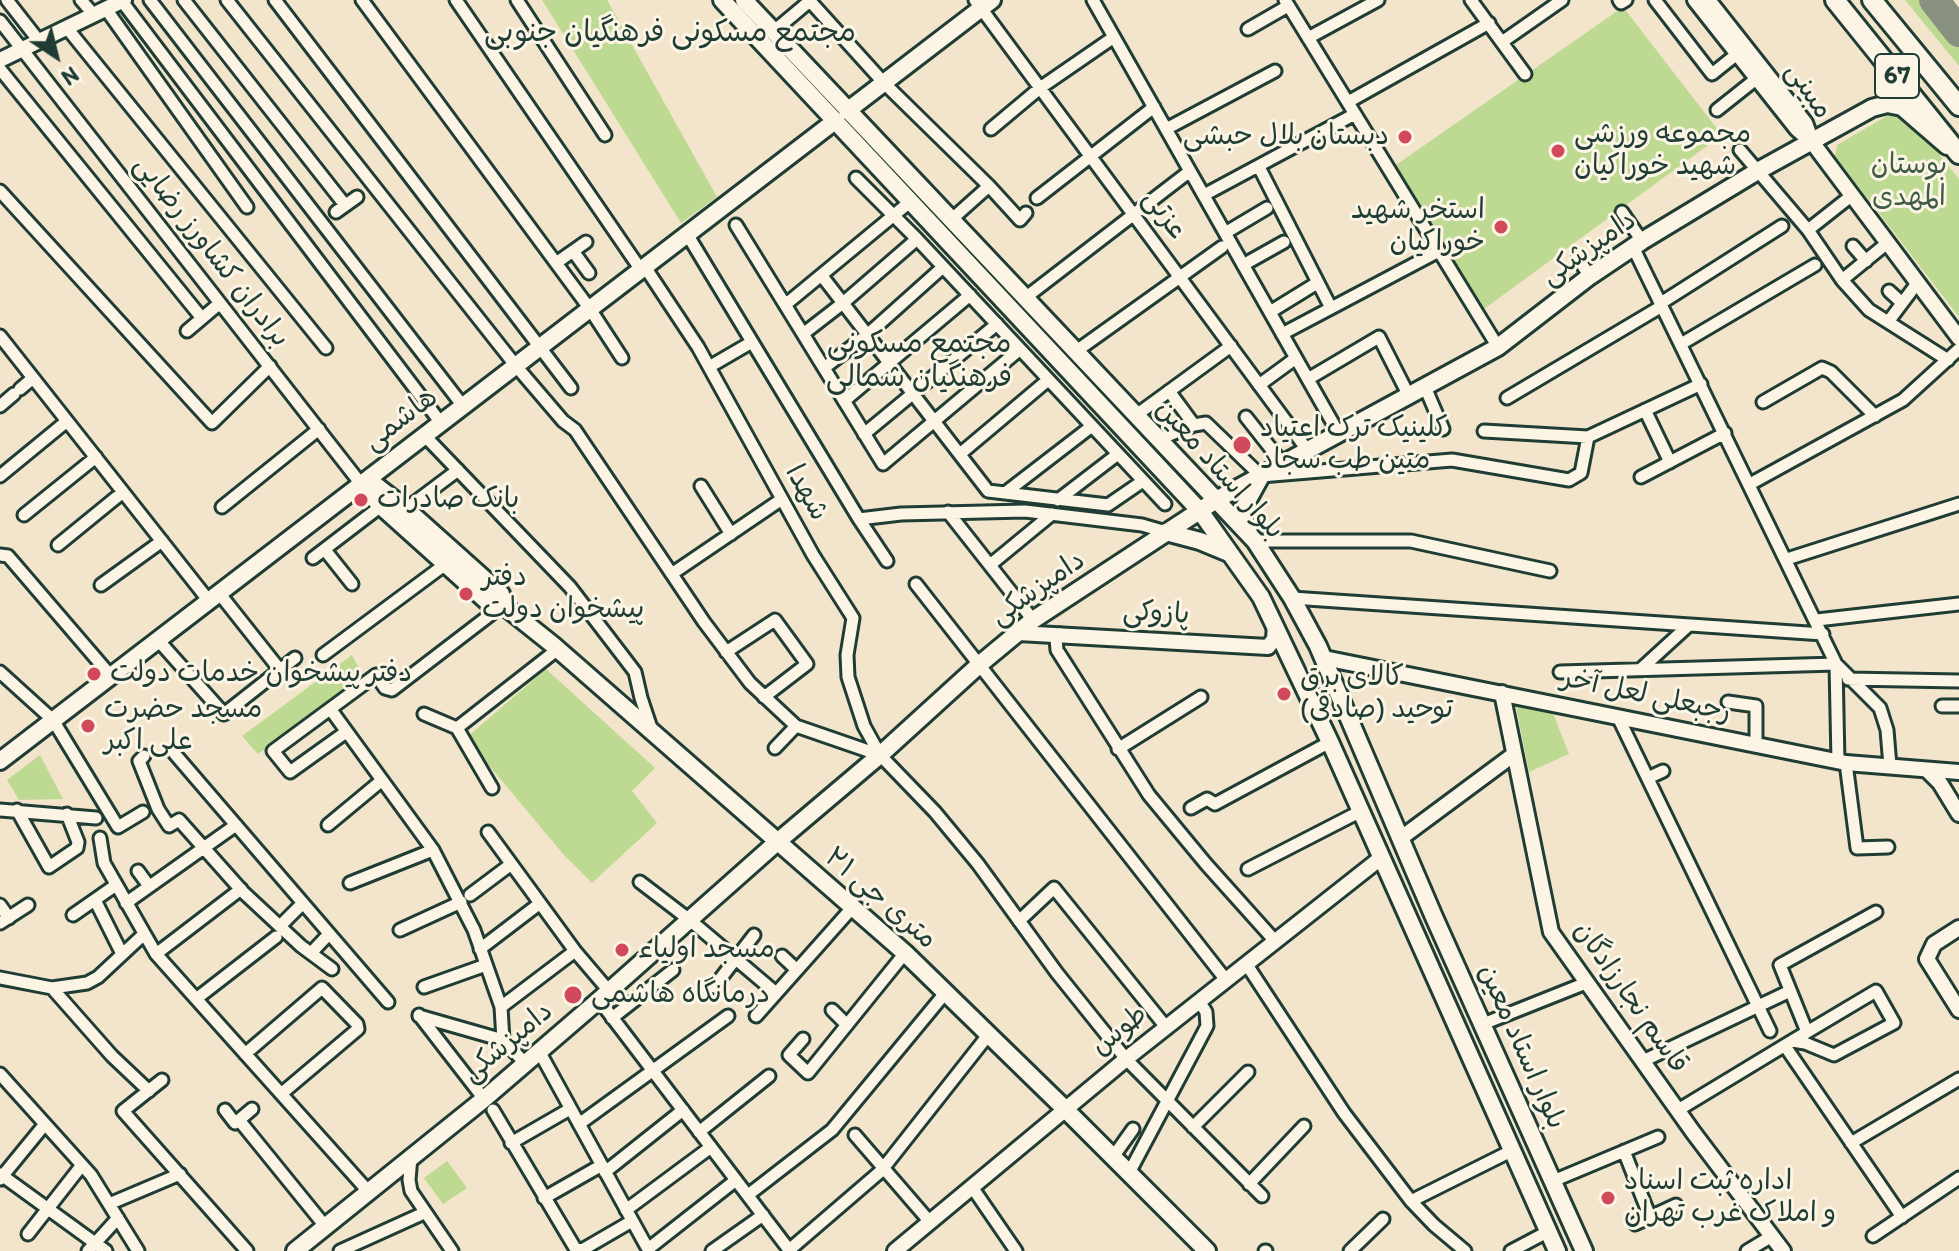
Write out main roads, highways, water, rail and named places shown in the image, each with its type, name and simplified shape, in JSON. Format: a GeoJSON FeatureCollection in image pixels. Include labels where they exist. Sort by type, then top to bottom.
{"type":"FeatureCollection","features":[{"type":"Feature","properties":{"kind":"highway","name":"67"},"geometry":{"type":"LineString","coordinates":[[1835,0],[1958,153]]}},
{"type":"Feature","properties":{"kind":"highway","name":"67"},"geometry":{"type":"LineString","coordinates":[[1872,0],[1959,106]]}},
{"type":"Feature","properties":{"kind":"main road","name":"بلوار استاد معین"},"geometry":{"type":"LineString","coordinates":[[722,0],[952,219],[1252,538],[1292,598],[1324,658],[1434,917],[1584,1251]]}},
{"type":"Feature","properties":{"kind":"main road","name":"بلوار استاد معین"},"geometry":{"type":"LineString","coordinates":[[744,0],[774,31],[911,201],[1200,511],[1264,601],[1436,975],[1557,1251]]}},
{"type":"Feature","properties":{"kind":"main road","name":"هاشمی"},"geometry":{"type":"LineString","coordinates":[[0,761],[884,83],[983,3]]}},
{"type":"Feature","properties":{"kind":"main road","name":"دامپزشکی"},"geometry":{"type":"LineString","coordinates":[[295,1251],[411,1157],[488,1104],[525,1063],[691,921],[714,889],[776,843],[1033,620],[1166,532],[1216,500],[1498,347],[1590,276],[1638,244],[1756,172],[1872,108],[1887,104],[1902,107],[1939,141],[1958,153]]}},
{"type":"Feature","properties":{"kind":"main road"},"geometry":{"type":"LineString","coordinates":[[1120,427],[1135,416]]}},
{"type":"Feature","properties":{"kind":"main road"},"geometry":{"type":"LineString","coordinates":[[1252,538],[1243,518],[1244,507],[1261,476]]}},
{"type":"Feature","properties":{"kind":"main road","name":"۲۱ متری جی"},"geometry":{"type":"LineString","coordinates":[[361,484],[381,506],[451,560]]}},
{"type":"Feature","properties":{"kind":"main road","name":"۲۱ متری جی"},"geometry":{"type":"LineString","coordinates":[[361,484],[374,484],[406,509],[489,603],[503,605],[558,649],[905,953],[1207,1251]]}},
{"type":"Feature","properties":{"kind":"main road"},"geometry":{"type":"LineString","coordinates":[[1166,532],[1200,541],[1233,555]]}},
{"type":"Feature","properties":{"kind":"main road"},"geometry":{"type":"LineString","coordinates":[[1264,601],[1261,587],[1266,580],[1275,582],[1292,598]]}},
{"type":"Feature","properties":{"kind":"main road"},"geometry":{"type":"LineString","coordinates":[[1411,924],[1420,936],[1427,937],[1435,930],[1434,917]]}},
{"type":"Feature","properties":{"kind":"main road"},"geometry":{"type":"LineString","coordinates":[[1436,975],[1437,964],[1446,959],[1459,971]]}},
{"type":"Feature","properties":{"kind":"place","name":"دبستان بلال حبشی"},"geometry":{"type":"Point","coordinates":[1405,137]}},
{"type":"Feature","properties":{"kind":"place","name":"مجموعه ورزشی شهید خوراکیان"},"geometry":{"type":"Point","coordinates":[1558,151]}},
{"type":"Feature","properties":{"kind":"place","name":"استخر شهید خوراکیان"},"geometry":{"type":"Point","coordinates":[1501,227]}},
{"type":"Feature","properties":{"kind":"place","name":"کلینیک ترک اعتیاد متین طب سجاد"},"geometry":{"type":"Point","coordinates":[1242,445]}},
{"type":"Feature","properties":{"kind":"place","name":"بانک صادرات"},"geometry":{"type":"Point","coordinates":[361,500]}},
{"type":"Feature","properties":{"kind":"place","name":"دفتر پیشخوان دولت"},"geometry":{"type":"Point","coordinates":[466,594]}},
{"type":"Feature","properties":{"kind":"place","name":"دفتر پیشخوان خدمات دولت"},"geometry":{"type":"Point","coordinates":[94,674]}},
{"type":"Feature","properties":{"kind":"place","name":"کالای برق توحید (صادقی)"},"geometry":{"type":"Point","coordinates":[1284,694]}},
{"type":"Feature","properties":{"kind":"place","name":"مسجد حضرت علی اکبر"},"geometry":{"type":"Point","coordinates":[88,726]}},
{"type":"Feature","properties":{"kind":"place","name":"مسجد اولیاء"},"geometry":{"type":"Point","coordinates":[622,950]}},
{"type":"Feature","properties":{"kind":"place","name":"درمانگاه هاشمی"},"geometry":{"type":"Point","coordinates":[573,995]}},
{"type":"Feature","properties":{"kind":"place","name":"اداره ثبت اسناد و املاک غرب تهران"},"geometry":{"type":"Point","coordinates":[1608,1198]}},
{"type":"Feature","properties":{"kind":"district","name":"مجتمع مسکونی فرهنگیان جنوبی"},"geometry":{"type":"Point","coordinates":[670,33]}},
{"type":"Feature","properties":{"kind":"district","name":"مجتمع مسکونی فرهنگیان شمالی"},"geometry":{"type":"Point","coordinates":[919,361]}},
{"type":"Feature","properties":{"kind":"park label","name":"بوستان المهدی"},"geometry":{"type":"Point","coordinates":[1909,182]}}]}
